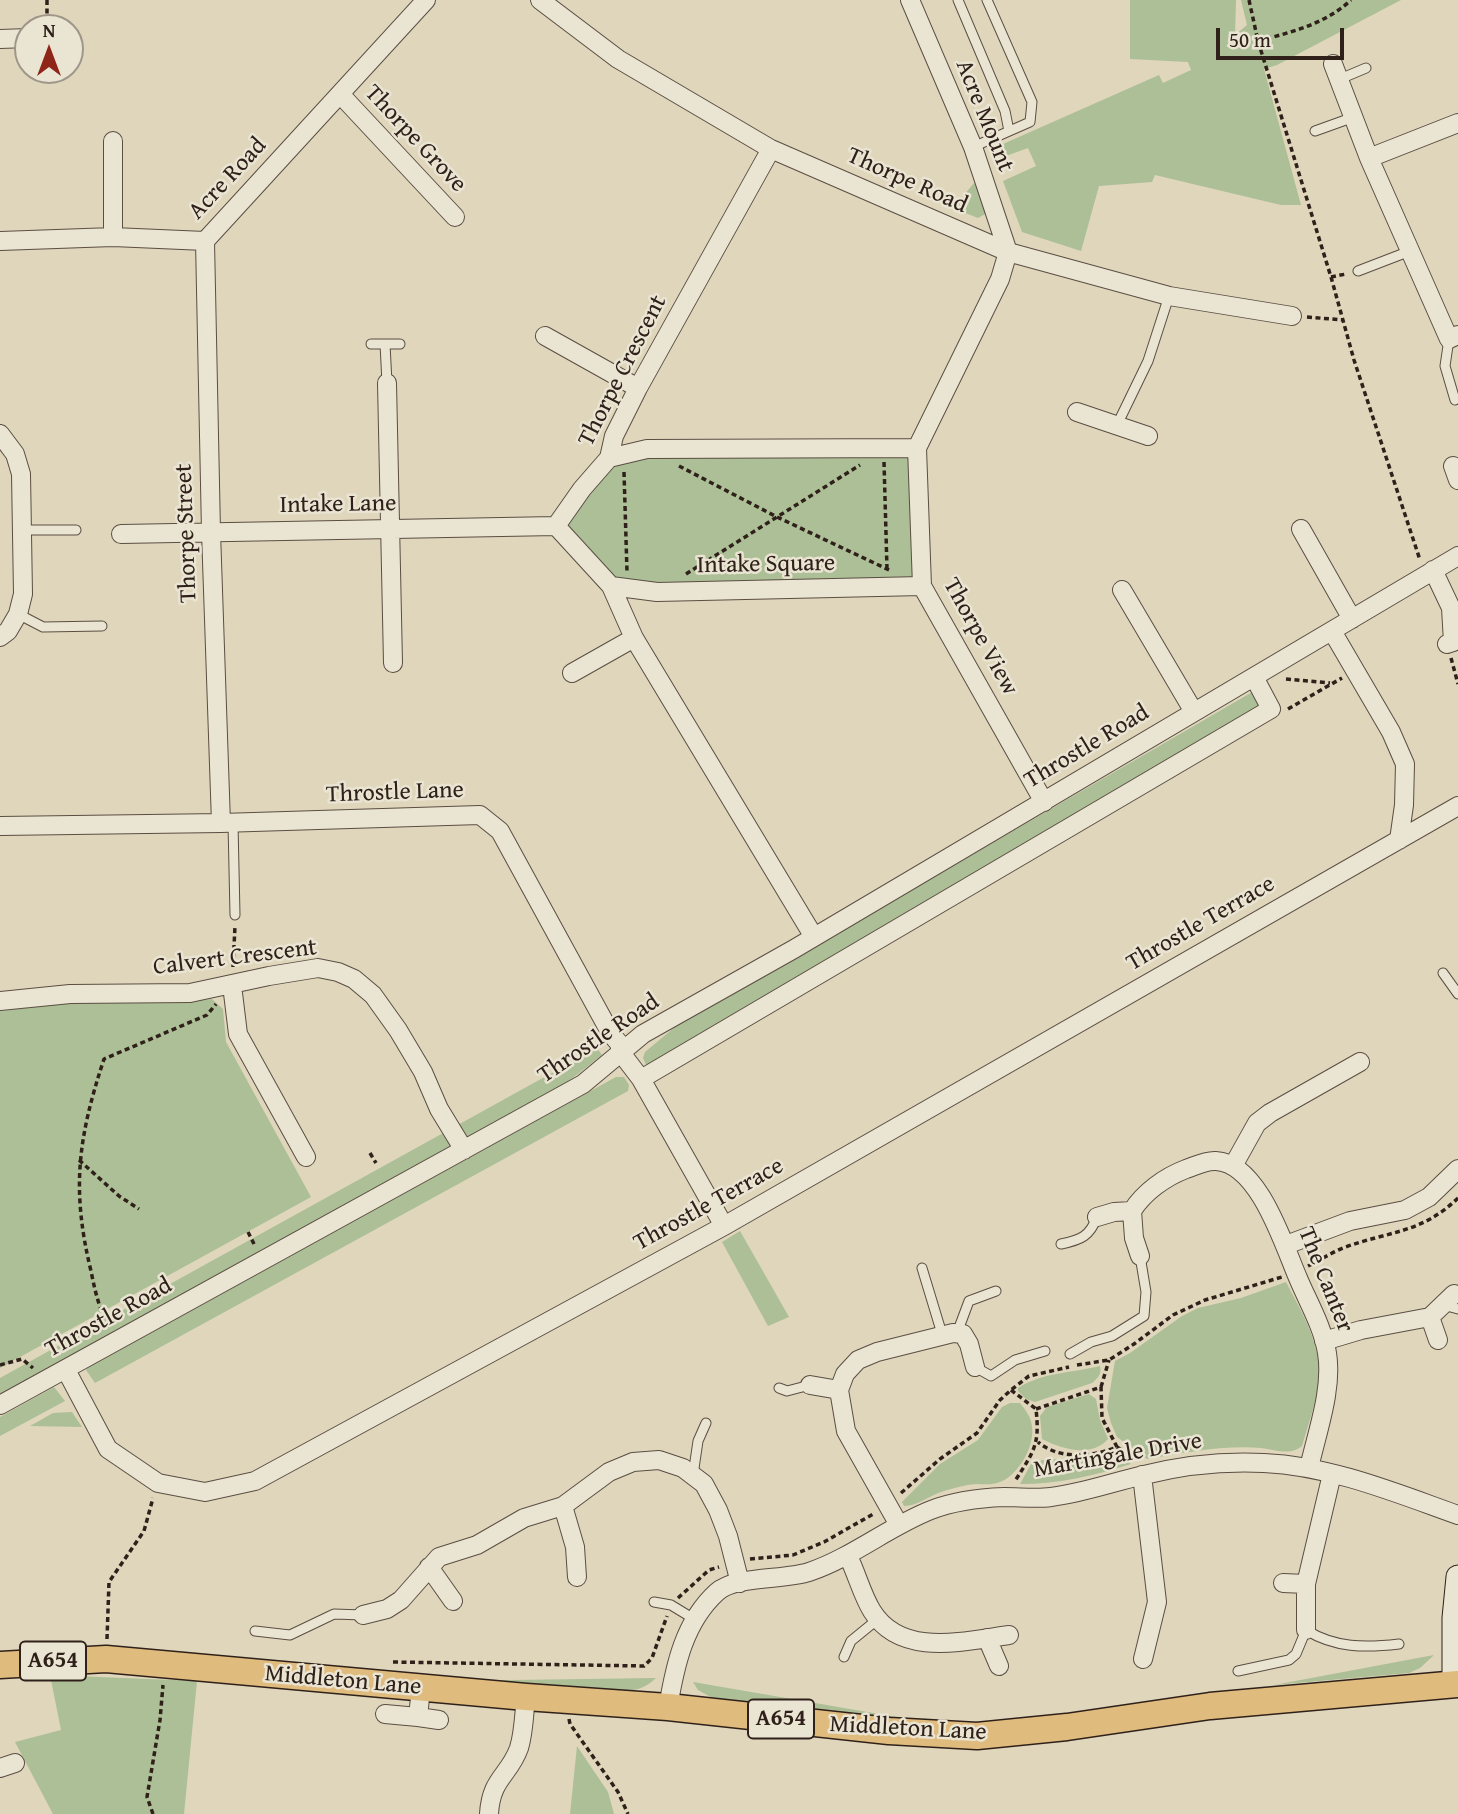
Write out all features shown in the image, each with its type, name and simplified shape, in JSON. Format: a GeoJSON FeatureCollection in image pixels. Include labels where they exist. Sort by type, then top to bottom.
{"type":"FeatureCollection","features":[{"type":"Feature","properties":{"kind":"main road","name":"Middleton Lane"},"geometry":{"type":"LineString","coordinates":[[106,1659],[526,1697],[668,1707],[889,1731],[977,1736],[1067,1727],[1210,1706],[1456,1684]]}},
{"type":"Feature","properties":{"kind":"main road","name":"A654"},"geometry":{"type":"LineString","coordinates":[[0,1665],[106,1659]]}},
{"type":"Feature","properties":{"kind":"street","name":"Acre Road"},"geometry":{"type":"LineString","coordinates":[[0,241],[113,237],[205,241],[426,0]]}},
{"type":"Feature","properties":{"kind":"street","name":"Thorpe Road"},"geometry":{"type":"LineString","coordinates":[[540,0],[618,59],[771,149],[1008,252],[1169,296],[1292,316]]}},
{"type":"Feature","properties":{"kind":"street","name":"Acre Mount"},"geometry":{"type":"LineString","coordinates":[[910,0],[973,148],[1008,252]]}},
{"type":"Feature","properties":{"kind":"street"},"geometry":{"type":"LineString","coordinates":[[1337,71],[1369,158],[1410,251],[1453,337]]}},
{"type":"Feature","properties":{"kind":"street","name":"Thorpe Grove"},"geometry":{"type":"LineString","coordinates":[[340,94],[455,217]]}},
{"type":"Feature","properties":{"kind":"street"},"geometry":{"type":"LineString","coordinates":[[1369,158],[1458,122]]}},
{"type":"Feature","properties":{"kind":"street"},"geometry":{"type":"LineString","coordinates":[[113,141],[113,237]]}},
{"type":"Feature","properties":{"kind":"street","name":"Thorpe Crescent"},"geometry":{"type":"LineString","coordinates":[[556,526],[582,489],[616,456],[614,436],[638,388],[771,149]]}},
{"type":"Feature","properties":{"kind":"street","name":"Thorpe Street"},"geometry":{"type":"LineString","coordinates":[[205,241],[211,532],[227,823]]}},
{"type":"Feature","properties":{"kind":"street","name":"Thorpe View"},"geometry":{"type":"LineString","coordinates":[[1008,252],[1000,279],[916,449],[922,586],[1044,802]]}},
{"type":"Feature","properties":{"kind":"street"},"geometry":{"type":"LineString","coordinates":[[545,337],[638,388]]}},
{"type":"Feature","properties":{"kind":"street"},"geometry":{"type":"LineString","coordinates":[[387,383],[393,663]]}},
{"type":"Feature","properties":{"kind":"street"},"geometry":{"type":"LineString","coordinates":[[1077,412],[1148,436]]}},
{"type":"Feature","properties":{"kind":"street"},"geometry":{"type":"LineString","coordinates":[[0,435],[15,454],[21,474],[23,594],[18,614],[8,631],[0,638]]}},
{"type":"Feature","properties":{"kind":"street"},"geometry":{"type":"LineString","coordinates":[[616,456],[647,449],[916,449]]}},
{"type":"Feature","properties":{"kind":"street"},"geometry":{"type":"LineString","coordinates":[[556,526],[619,587],[634,638],[814,937]]}},
{"type":"Feature","properties":{"kind":"street","name":"Intake Lane"},"geometry":{"type":"LineString","coordinates":[[121,534],[556,526]]}},
{"type":"Feature","properties":{"kind":"street"},"geometry":{"type":"LineString","coordinates":[[1301,529],[1352,619]]}},
{"type":"Feature","properties":{"kind":"street","name":"Throstle Road"},"geometry":{"type":"LineString","coordinates":[[0,1405],[583,1084],[643,1034],[814,937],[1458,556]]}},
{"type":"Feature","properties":{"kind":"street"},"geometry":{"type":"LineString","coordinates":[[1429,572],[1451,608],[1453,642],[1447,644]]}},
{"type":"Feature","properties":{"kind":"street","name":"Intake Square"},"geometry":{"type":"LineString","coordinates":[[619,587],[657,592],[922,586]]}},
{"type":"Feature","properties":{"kind":"street"},"geometry":{"type":"LineString","coordinates":[[1122,590],[1194,712]]}},
{"type":"Feature","properties":{"kind":"street"},"geometry":{"type":"LineString","coordinates":[[1332,631],[1391,732],[1405,764],[1404,805],[1399,840]]}},
{"type":"Feature","properties":{"kind":"street"},"geometry":{"type":"LineString","coordinates":[[572,673],[634,638]]}},
{"type":"Feature","properties":{"kind":"street"},"geometry":{"type":"LineString","coordinates":[[641,1079],[1272,709],[1254,677]]}},
{"type":"Feature","properties":{"kind":"street","name":"Throstle Terrace"},"geometry":{"type":"LineString","coordinates":[[66,1370],[108,1449],[158,1483],[205,1492],[255,1481],[724,1226],[1458,806]]}},
{"type":"Feature","properties":{"kind":"street","name":"Throstle Lane"},"geometry":{"type":"LineString","coordinates":[[0,825],[227,823],[480,815],[500,831],[625,1058],[641,1079],[724,1226]]}},
{"type":"Feature","properties":{"kind":"street","name":"Calvert Crescent"},"geometry":{"type":"LineString","coordinates":[[0,1001],[70,994],[190,993],[318,968],[338,972],[354,979],[373,995],[398,1030],[423,1072],[439,1109],[464,1150]]}},
{"type":"Feature","properties":{"kind":"street"},"geometry":{"type":"LineString","coordinates":[[232,985],[238,1034],[306,1157]]}},
{"type":"Feature","properties":{"kind":"street"},"geometry":{"type":"LineString","coordinates":[[1097,1216],[1132,1211],[1160,1182],[1177,1173],[1216,1161],[1233,1166],[1257,1123],[1360,1062]]}},
{"type":"Feature","properties":{"kind":"street","name":"The Canter"},"geometry":{"type":"LineString","coordinates":[[1233,1166],[1264,1201],[1286,1245],[1328,1354],[1325,1394],[1309,1468]]}},
{"type":"Feature","properties":{"kind":"street"},"geometry":{"type":"LineString","coordinates":[[1286,1245],[1350,1220],[1405,1210],[1429,1197],[1458,1169]]}},
{"type":"Feature","properties":{"kind":"street"},"geometry":{"type":"LineString","coordinates":[[1132,1211],[1134,1238],[1140,1256]]}},
{"type":"Feature","properties":{"kind":"street"},"geometry":{"type":"LineString","coordinates":[[1324,1341],[1448,1303]]}},
{"type":"Feature","properties":{"kind":"street"},"geometry":{"type":"LineString","coordinates":[[1438,1340],[1448,1303]]}},
{"type":"Feature","properties":{"kind":"street"},"geometry":{"type":"LineString","coordinates":[[899,1525],[846,1431],[839,1390],[845,1374],[858,1360],[877,1352],[950,1334],[963,1335],[969,1344],[975,1367]]}},
{"type":"Feature","properties":{"kind":"street"},"geometry":{"type":"LineString","coordinates":[[810,1385],[839,1390]]}},
{"type":"Feature","properties":{"kind":"street"},"geometry":{"type":"LineString","coordinates":[[363,1615],[387,1609],[401,1600],[439,1557],[477,1545],[524,1518],[563,1506],[609,1472],[633,1462],[659,1460],[683,1468],[704,1483],[728,1536],[740,1583]]}},
{"type":"Feature","properties":{"kind":"street","name":"Martingale Drive"},"geometry":{"type":"LineString","coordinates":[[668,1707],[676,1663],[694,1619],[718,1590],[740,1583],[807,1573],[848,1556],[899,1525],[932,1510],[962,1501],[1004,1497],[1047,1498],[1186,1466],[1266,1463],[1309,1468],[1332,1474],[1458,1515]]}},
{"type":"Feature","properties":{"kind":"street"},"geometry":{"type":"LineString","coordinates":[[1306,1630],[1306,1584],[1332,1474]]}},
{"type":"Feature","properties":{"kind":"street"},"geometry":{"type":"LineString","coordinates":[[1142,1475],[1157,1602],[1143,1658]]}},
{"type":"Feature","properties":{"kind":"street"},"geometry":{"type":"LineString","coordinates":[[563,1506],[575,1546],[577,1577]]}},
{"type":"Feature","properties":{"kind":"street"},"geometry":{"type":"LineString","coordinates":[[848,1556],[866,1600],[878,1619],[897,1635],[917,1642],[937,1644],[1009,1635]]}},
{"type":"Feature","properties":{"kind":"street"},"geometry":{"type":"LineString","coordinates":[[429,1567],[453,1601]]}},
{"type":"Feature","properties":{"kind":"street"},"geometry":{"type":"LineString","coordinates":[[1456,1684],[1454,1618],[1458,1577]]}},
{"type":"Feature","properties":{"kind":"street"},"geometry":{"type":"LineString","coordinates":[[1283,1583],[1306,1584]]}},
{"type":"Feature","properties":{"kind":"street"},"geometry":{"type":"LineString","coordinates":[[987,1638],[999,1666]]}},
{"type":"Feature","properties":{"kind":"street"},"geometry":{"type":"LineString","coordinates":[[418,1717],[421,1688]]}},
{"type":"Feature","properties":{"kind":"street"},"geometry":{"type":"LineString","coordinates":[[489,1814],[490,1799],[496,1783],[519,1749],[526,1697]]}},
{"type":"Feature","properties":{"kind":"street"},"geometry":{"type":"LineString","coordinates":[[385,1714],[439,1720]]}},
{"type":"Feature","properties":{"kind":"lane"},"geometry":{"type":"LineString","coordinates":[[958,0],[1005,111],[1009,131]]}},
{"type":"Feature","properties":{"kind":"lane"},"geometry":{"type":"LineString","coordinates":[[973,148],[1030,122],[1032,102],[987,0]]}},
{"type":"Feature","properties":{"kind":"lane"},"geometry":{"type":"LineString","coordinates":[[1337,71],[1366,68]]}},
{"type":"Feature","properties":{"kind":"lane"},"geometry":{"type":"LineString","coordinates":[[1315,131],[1354,117]]}},
{"type":"Feature","properties":{"kind":"lane"},"geometry":{"type":"LineString","coordinates":[[1358,271],[1410,251]]}},
{"type":"Feature","properties":{"kind":"lane"},"geometry":{"type":"LineString","coordinates":[[1117,425],[1148,361],[1169,296]]}},
{"type":"Feature","properties":{"kind":"lane"},"geometry":{"type":"LineString","coordinates":[[1453,337],[1445,366],[1455,400]]}},
{"type":"Feature","properties":{"kind":"lane"},"geometry":{"type":"LineString","coordinates":[[371,344],[400,344]]}},
{"type":"Feature","properties":{"kind":"lane"},"geometry":{"type":"LineString","coordinates":[[385,344],[387,383]]}},
{"type":"Feature","properties":{"kind":"lane"},"geometry":{"type":"LineString","coordinates":[[22,530],[76,530]]}},
{"type":"Feature","properties":{"kind":"lane"},"geometry":{"type":"LineString","coordinates":[[18,614],[43,627],[102,626]]}},
{"type":"Feature","properties":{"kind":"lane"},"geometry":{"type":"LineString","coordinates":[[227,823],[235,915]]}},
{"type":"Feature","properties":{"kind":"lane"},"geometry":{"type":"LineString","coordinates":[[1443,972],[1458,994]]}},
{"type":"Feature","properties":{"kind":"lane"},"geometry":{"type":"LineString","coordinates":[[1061,1244],[1085,1237],[1092,1230],[1097,1216]]}},
{"type":"Feature","properties":{"kind":"lane"},"geometry":{"type":"LineString","coordinates":[[1070,1354],[1091,1342],[1112,1336],[1144,1316],[1146,1292],[1140,1256]]}},
{"type":"Feature","properties":{"kind":"lane"},"geometry":{"type":"LineString","coordinates":[[922,1268],[950,1334]]}},
{"type":"Feature","properties":{"kind":"lane"},"geometry":{"type":"LineString","coordinates":[[950,1334],[969,1301],[996,1291]]}},
{"type":"Feature","properties":{"kind":"lane"},"geometry":{"type":"LineString","coordinates":[[975,1367],[991,1376],[1015,1360],[1045,1351]]}},
{"type":"Feature","properties":{"kind":"lane"},"geometry":{"type":"LineString","coordinates":[[779,1388],[787,1391],[810,1385]]}},
{"type":"Feature","properties":{"kind":"lane"},"geometry":{"type":"LineString","coordinates":[[693,1475],[698,1441],[706,1423]]}},
{"type":"Feature","properties":{"kind":"lane"},"geometry":{"type":"LineString","coordinates":[[654,1602],[671,1605],[694,1619]]}},
{"type":"Feature","properties":{"kind":"lane"},"geometry":{"type":"LineString","coordinates":[[255,1631],[295,1635],[320,1618],[334,1614],[363,1615]]}},
{"type":"Feature","properties":{"kind":"lane"},"geometry":{"type":"LineString","coordinates":[[844,1657],[851,1642],[878,1619]]}},
{"type":"Feature","properties":{"kind":"lane"},"geometry":{"type":"LineString","coordinates":[[1238,1671],[1289,1660],[1297,1654],[1306,1630],[1319,1638],[1355,1647],[1399,1644]]}},
{"type":"Feature","properties":{"kind":"path"},"geometry":{"type":"LineString","coordinates":[[1249,0],[1258,41],[1400,504],[1429,572]]}},
{"type":"Feature","properties":{"kind":"path"},"geometry":{"type":"LineString","coordinates":[[1258,41],[1305,28],[1339,11],[1351,0]]}},
{"type":"Feature","properties":{"kind":"path"},"geometry":{"type":"LineString","coordinates":[[1292,316],[1343,320]]}},
{"type":"Feature","properties":{"kind":"path"},"geometry":{"type":"LineString","coordinates":[[647,449],[777,517],[922,586]]}},
{"type":"Feature","properties":{"kind":"path"},"geometry":{"type":"LineString","coordinates":[[657,592],[883,450]]}},
{"type":"Feature","properties":{"kind":"path"},"geometry":{"type":"LineString","coordinates":[[883,450],[887,569]]}},
{"type":"Feature","properties":{"kind":"path"},"geometry":{"type":"LineString","coordinates":[[616,456],[619,587]]}},
{"type":"Feature","properties":{"kind":"path"},"geometry":{"type":"LineString","coordinates":[[1272,709],[1289,709],[1355,671]]}},
{"type":"Feature","properties":{"kind":"path"},"geometry":{"type":"LineString","coordinates":[[1254,677],[1332,683]]}},
{"type":"Feature","properties":{"kind":"path"},"geometry":{"type":"LineString","coordinates":[[116,1341],[100,1312],[79,1205],[79,1160],[90,1102],[104,1059],[207,1015],[232,985],[235,915]]}},
{"type":"Feature","properties":{"kind":"path"},"geometry":{"type":"LineString","coordinates":[[370,1153],[376,1163]]}},
{"type":"Feature","properties":{"kind":"path"},"geometry":{"type":"LineString","coordinates":[[79,1160],[119,1196],[139,1209]]}},
{"type":"Feature","properties":{"kind":"path"},"geometry":{"type":"LineString","coordinates":[[0,1365],[22,1359],[50,1378]]}},
{"type":"Feature","properties":{"kind":"path"},"geometry":{"type":"LineString","coordinates":[[1038,1442],[1049,1452],[1070,1454],[1103,1452],[1117,1447],[1102,1418],[1101,1387],[1109,1360]]}},
{"type":"Feature","properties":{"kind":"path"},"geometry":{"type":"LineString","coordinates":[[1036,1409],[1101,1387]]}},
{"type":"Feature","properties":{"kind":"path"},"geometry":{"type":"LineString","coordinates":[[1004,1497],[1038,1442],[1036,1409],[1011,1390]]}},
{"type":"Feature","properties":{"kind":"path"},"geometry":{"type":"LineString","coordinates":[[106,1659],[109,1583],[144,1531],[158,1483]]}},
{"type":"Feature","properties":{"kind":"path"},"geometry":{"type":"LineString","coordinates":[[153,1814],[147,1797],[160,1720],[164,1664]]}},
{"type":"Feature","properties":{"kind":"path"},"geometry":{"type":"LineString","coordinates":[[566,1700],[570,1724],[618,1792],[628,1814]]}},
{"type":"Feature","properties":{"kind":"green space"},"geometry":{"type":"Polygon","coordinates":[[[1130,0],[1236,0],[1235,35],[1247,25],[1241,0],[1401,0],[1277,65],[1264,69],[1301,205],[1281,205],[1155,175],[1152,182],[1099,186],[1081,251],[1022,232],[1003,181],[1036,166],[1028,148],[995,160],[992,153],[994,148],[1159,75],[1163,83],[1191,70],[1188,62],[1130,59],[1130,0]]]}},
{"type":"Feature","properties":{"kind":"green space"},"geometry":{"type":"Polygon","coordinates":[[[974,183],[989,209],[978,218],[953,208],[974,183]]]}},
{"type":"Feature","properties":{"kind":"green space"},"geometry":{"type":"Polygon","coordinates":[[[917,448],[922,586],[611,586],[556,526],[609,458],[917,448]]]}},
{"type":"Feature","properties":{"kind":"green space"},"geometry":{"type":"Polygon","coordinates":[[[1254,691],[1260,700],[1256,713],[647,1067],[643,1058],[645,1052],[675,1027],[1254,691]]]}},
{"type":"Feature","properties":{"kind":"green space"},"geometry":{"type":"Polygon","coordinates":[[[212,999],[223,1009],[226,1042],[311,1197],[0,1368],[0,1011],[65,1003],[151,1003],[212,999]]]}},
{"type":"Feature","properties":{"kind":"green space"},"geometry":{"type":"Polygon","coordinates":[[[597,1048],[602,1055],[556,1091],[0,1398],[0,1378],[597,1048]]]}},
{"type":"Feature","properties":{"kind":"green space"},"geometry":{"type":"Polygon","coordinates":[[[616,1077],[624,1077],[629,1085],[628,1091],[95,1383],[86,1370],[88,1367],[616,1077]]]}},
{"type":"Feature","properties":{"kind":"green space"},"geometry":{"type":"Polygon","coordinates":[[[740,1231],[789,1317],[768,1326],[722,1242],[740,1231]]]}},
{"type":"Feature","properties":{"kind":"green space"},"geometry":{"type":"Polygon","coordinates":[[[1286,1282],[1310,1330],[1318,1355],[1319,1381],[1302,1446],[1288,1452],[1247,1447],[1147,1459],[1117,1437],[1107,1408],[1115,1361],[1198,1308],[1241,1298],[1286,1282]]]}},
{"type":"Feature","properties":{"kind":"green space"},"geometry":{"type":"Polygon","coordinates":[[[1100,1366],[1099,1376],[1092,1383],[1035,1402],[1026,1399],[1018,1391],[1018,1388],[1037,1379],[1100,1366]]]}},
{"type":"Feature","properties":{"kind":"green space"},"geometry":{"type":"Polygon","coordinates":[[[54,1387],[65,1401],[0,1436],[0,1417],[54,1387]]]}},
{"type":"Feature","properties":{"kind":"green space"},"geometry":{"type":"Polygon","coordinates":[[[1089,1394],[1096,1399],[1100,1420],[1108,1439],[1094,1448],[1076,1450],[1042,1439],[1040,1416],[1047,1407],[1089,1394]]]}},
{"type":"Feature","properties":{"kind":"green space"},"geometry":{"type":"Polygon","coordinates":[[[1010,1403],[1020,1403],[1026,1411],[1032,1435],[1028,1452],[1011,1475],[997,1483],[972,1484],[904,1506],[902,1502],[940,1464],[978,1440],[1002,1407],[1010,1403]]]}},
{"type":"Feature","properties":{"kind":"green space"},"geometry":{"type":"Polygon","coordinates":[[[72,1412],[82,1427],[30,1426],[53,1413],[72,1412]]]}},
{"type":"Feature","properties":{"kind":"green space"},"geometry":{"type":"Polygon","coordinates":[[[1118,1455],[1131,1464],[1049,1483],[1020,1484],[1031,1464],[1043,1460],[1118,1455]]]}},
{"type":"Feature","properties":{"kind":"green space"},"geometry":{"type":"Polygon","coordinates":[[[1434,1655],[1420,1668],[1409,1673],[1274,1685],[1434,1655]]]}},
{"type":"Feature","properties":{"kind":"green space"},"geometry":{"type":"Polygon","coordinates":[[[50,1675],[197,1681],[184,1814],[53,1814],[15,1742],[61,1730],[50,1675]]]}},
{"type":"Feature","properties":{"kind":"green space"},"geometry":{"type":"Polygon","coordinates":[[[656,1678],[639,1689],[630,1691],[442,1681],[656,1678]]]}},
{"type":"Feature","properties":{"kind":"green space"},"geometry":{"type":"Polygon","coordinates":[[[693,1682],[937,1724],[716,1700],[698,1690],[693,1682]]]}},
{"type":"Feature","properties":{"kind":"green space"},"geometry":{"type":"Polygon","coordinates":[[[577,1746],[608,1792],[614,1814],[570,1814],[577,1746]]]}}]}
